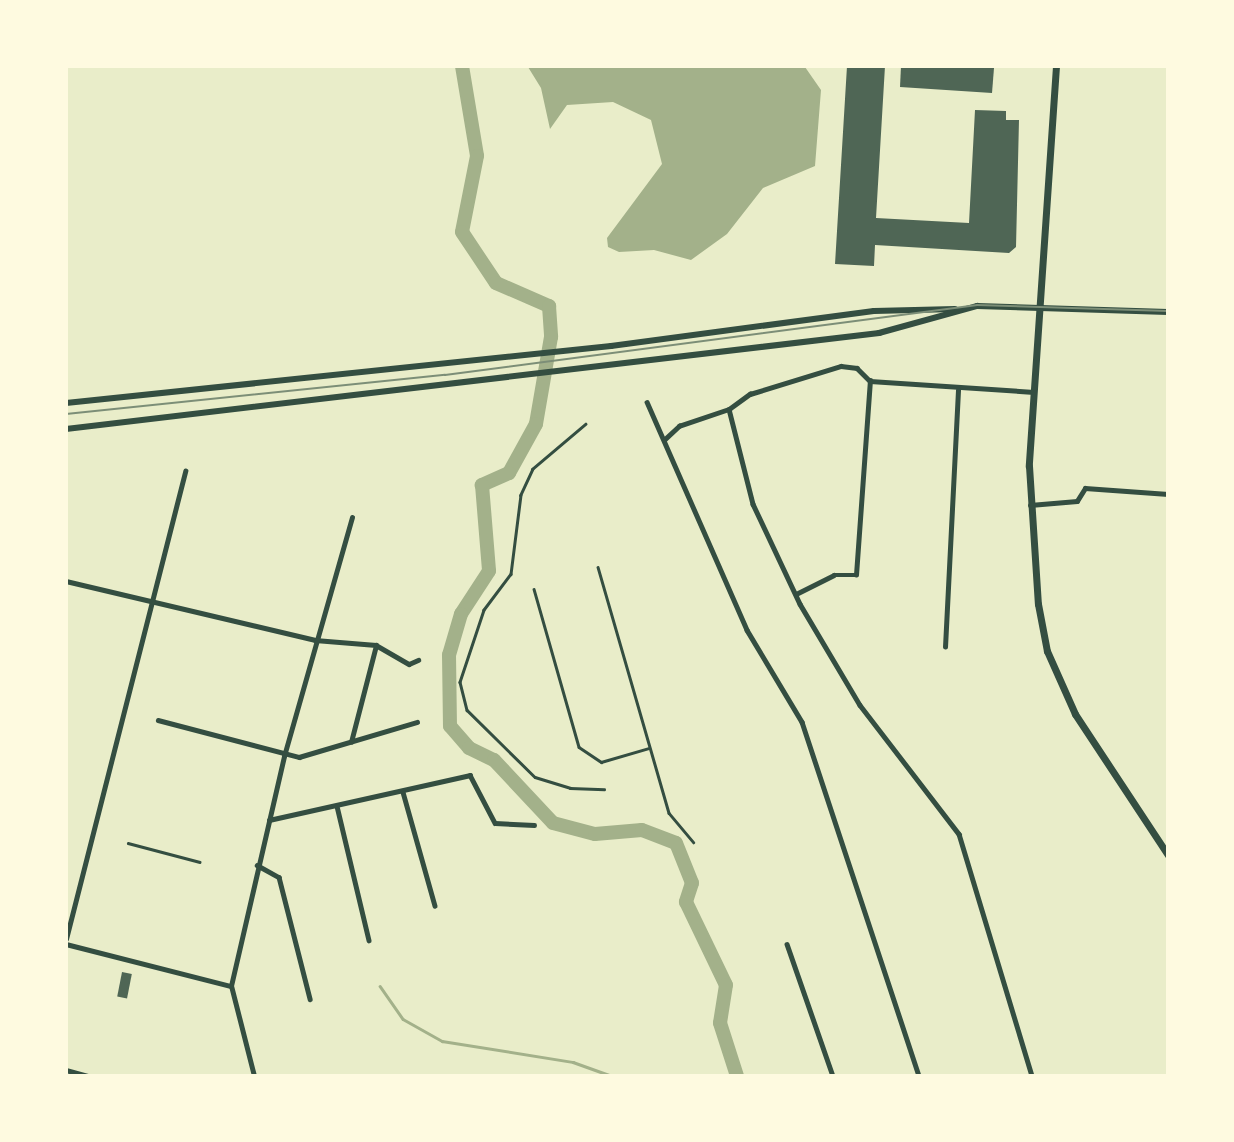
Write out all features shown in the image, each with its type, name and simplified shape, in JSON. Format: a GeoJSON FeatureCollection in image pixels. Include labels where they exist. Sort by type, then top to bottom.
{"type":"FeatureCollection","features":[{"type":"Feature","properties":{"kind":"main road"},"geometry":{"type":"LineString","coordinates":[[1056,66],[1034,392],[1030,505],[1047,651],[1106,767],[1167,855]]}},
{"type":"Feature","properties":{"kind":"main road"},"geometry":{"type":"LineString","coordinates":[[66,403],[611,346],[874,311],[1040,304],[1167,312]]}},
{"type":"Feature","properties":{"kind":"main road"},"geometry":{"type":"LineString","coordinates":[[66,429],[613,367],[879,333],[965,308]]}},
{"type":"Feature","properties":{"kind":"street"},"geometry":{"type":"LineString","coordinates":[[663,440],[703,414],[729,409],[750,394],[842,366],[857,368],[870,381],[958,390],[1034,392]]}},
{"type":"Feature","properties":{"kind":"street"},"geometry":{"type":"LineString","coordinates":[[796,594],[834,575],[856,575],[870,381]]}},
{"type":"Feature","properties":{"kind":"street"},"geometry":{"type":"LineString","coordinates":[[945,647],[958,390]]}},
{"type":"Feature","properties":{"kind":"street"},"geometry":{"type":"LineString","coordinates":[[647,402],[747,630],[802,722],[919,1076]]}},
{"type":"Feature","properties":{"kind":"street"},"geometry":{"type":"LineString","coordinates":[[729,409],[753,504],[796,594],[860,705],[959,834],[1032,1076]]}},
{"type":"Feature","properties":{"kind":"street"},"geometry":{"type":"LineString","coordinates":[[185,471],[66,941],[231,986]]}},
{"type":"Feature","properties":{"kind":"street"},"geometry":{"type":"LineString","coordinates":[[1030,505],[1077,501],[1085,488],[1167,494]]}},
{"type":"Feature","properties":{"kind":"street"},"geometry":{"type":"LineString","coordinates":[[254,1076],[231,986],[284,756],[352,518]]}},
{"type":"Feature","properties":{"kind":"street"},"geometry":{"type":"LineString","coordinates":[[66,581],[315,640],[376,645],[394,660],[418,660]]}},
{"type":"Feature","properties":{"kind":"street"},"geometry":{"type":"LineString","coordinates":[[351,742],[376,645]]}},
{"type":"Feature","properties":{"kind":"street"},"geometry":{"type":"LineString","coordinates":[[158,720],[284,756],[351,742],[417,722]]}},
{"type":"Feature","properties":{"kind":"street"},"geometry":{"type":"LineString","coordinates":[[269,820],[470,775],[495,823],[534,825]]}},
{"type":"Feature","properties":{"kind":"street"},"geometry":{"type":"LineString","coordinates":[[403,792],[435,906]]}},
{"type":"Feature","properties":{"kind":"street"},"geometry":{"type":"LineString","coordinates":[[337,806],[369,940]]}},
{"type":"Feature","properties":{"kind":"street"},"geometry":{"type":"LineString","coordinates":[[257,865],[279,877],[310,999]]}},
{"type":"Feature","properties":{"kind":"street"},"geometry":{"type":"LineString","coordinates":[[787,944],[833,1076]]}},
{"type":"Feature","properties":{"kind":"street"},"geometry":{"type":"LineString","coordinates":[[66,1070],[89,1076]]}},
{"type":"Feature","properties":{"kind":"lane"},"geometry":{"type":"LineString","coordinates":[[586,424],[533,469],[521,495],[512,574],[484,610],[460,682],[467,710],[535,777],[570,788],[604,789]]}},
{"type":"Feature","properties":{"kind":"lane"},"geometry":{"type":"LineString","coordinates":[[598,567],[669,813],[693,842]]}},
{"type":"Feature","properties":{"kind":"lane"},"geometry":{"type":"LineString","coordinates":[[534,589],[579,747],[601,762],[649,748]]}},
{"type":"Feature","properties":{"kind":"lane"},"geometry":{"type":"LineString","coordinates":[[128,843],[200,862]]}},
{"type":"Feature","properties":{"kind":"shaded area"},"geometry":{"type":"Polygon","coordinates":[[[528,67],[805,67],[821,90],[815,166],[763,188],[727,234],[691,260],[654,250],[619,252],[608,247],[607,238],[662,164],[651,120],[613,102],[567,105],[550,129],[541,88],[528,67]]]}},
{"type":"Feature","properties":{"kind":"building"},"geometry":{"type":"Polygon","coordinates":[[[847,66],[885,66],[876,218],[969,223],[975,110],[1006,111],[1006,120],[1019,120],[1016,247],[1009,253],[875,245],[874,266],[835,264],[847,66]]]}},
{"type":"Feature","properties":{"kind":"building"},"geometry":{"type":"Polygon","coordinates":[[[901,66],[994,68],[992,93],[900,87],[901,66]]]}},
{"type":"Feature","properties":{"kind":"building"},"geometry":{"type":"Polygon","coordinates":[[[122,972],[132,974],[127,998],[117,997],[122,972]]]}},
{"type":"Feature","properties":{"kind":"waterway"},"geometry":{"type":"LineString","coordinates":[[462,66],[477,156],[462,232],[496,283],[549,306],[551,337],[536,424],[509,473],[482,485],[489,571],[461,614],[449,655],[450,726],[469,748],[494,760],[553,823],[595,834],[642,830],[676,843],[692,883],[686,902],[726,985],[720,1023],[737,1076]]}},
{"type":"Feature","properties":{"kind":"waterway"},"geometry":{"type":"LineString","coordinates":[[380,986],[403,1019],[442,1041],[573,1062],[612,1076]]}},
{"type":"Feature","properties":{"kind":"tram line"},"geometry":{"type":"LineString","coordinates":[[66,414],[445,375],[977,305],[1168,311]]}}]}
